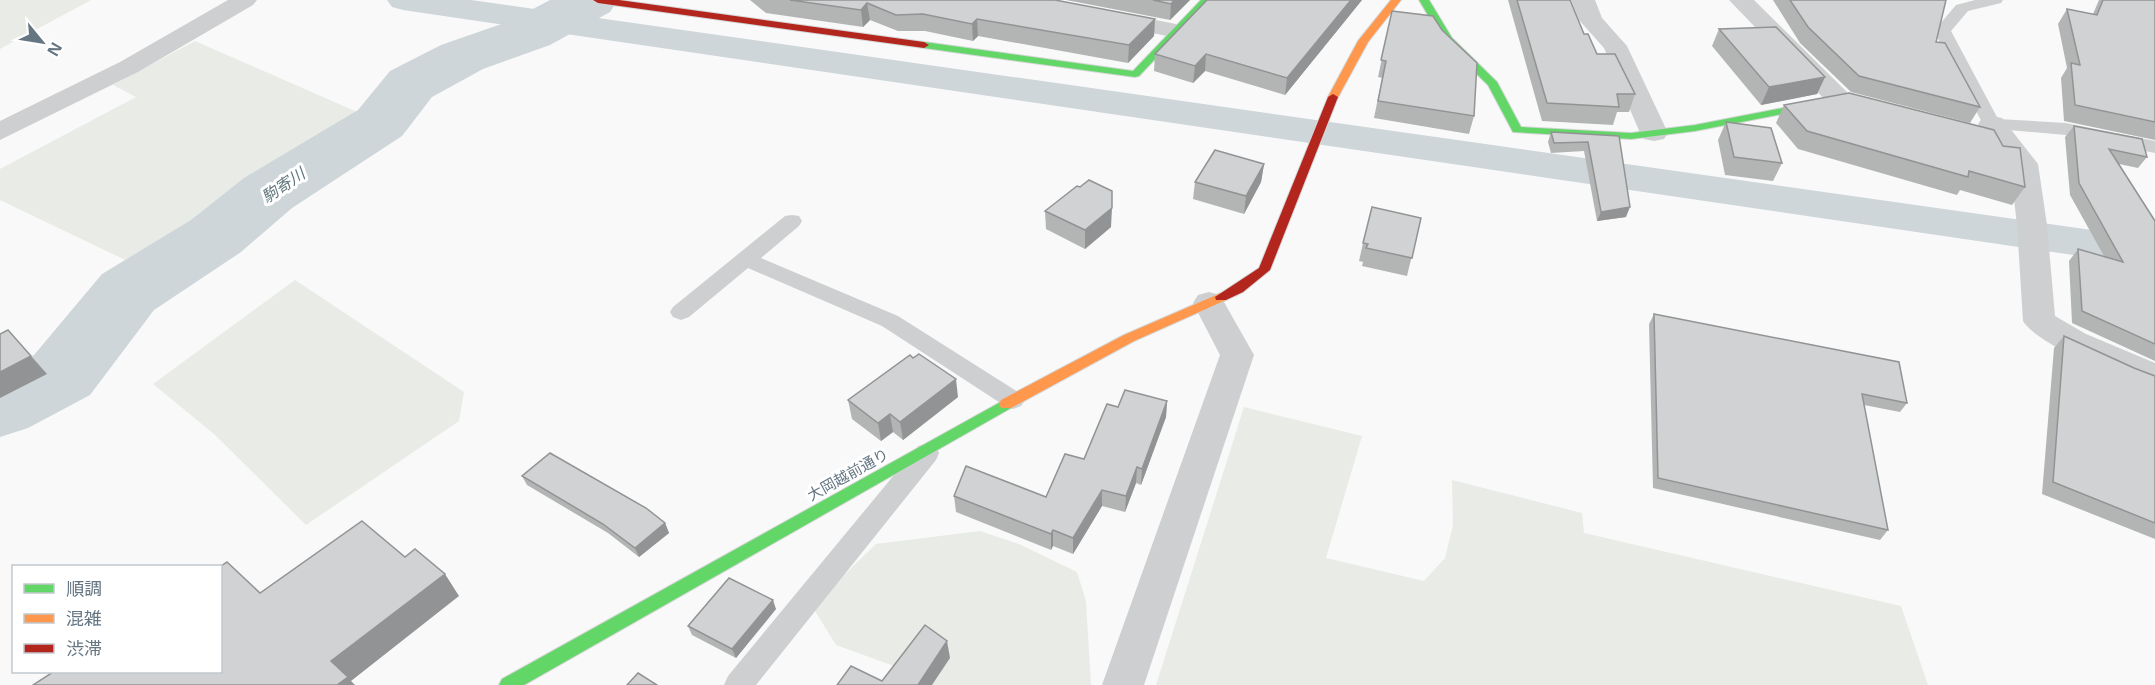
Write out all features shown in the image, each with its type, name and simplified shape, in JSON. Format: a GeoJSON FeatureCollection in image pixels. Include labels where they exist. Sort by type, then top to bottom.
{"type":"FeatureCollection","features":[{"type":"Feature","properties":{"kind":"street"},"geometry":{"type":"LineString","coordinates":[[0,132],[129,67],[245,0]]}},
{"type":"Feature","properties":{"kind":"street"},"geometry":{"type":"LineString","coordinates":[[598,0],[651,4],[1135,74],[1206,0]]}},
{"type":"Feature","properties":{"kind":"street","name":"大岡越前通り"},"geometry":{"type":"LineString","coordinates":[[508,685],[1013,400],[1129,338],[1238,289],[1264,270],[1337,88],[1363,41],[1396,0]]}},
{"type":"Feature","properties":{"kind":"street"},"geometry":{"type":"LineString","coordinates":[[1424,0],[1448,40],[1493,84],[1517,130],[1631,136],[1845,101]]}},
{"type":"Feature","properties":{"kind":"street"},"geometry":{"type":"LineString","coordinates":[[1583,0],[1591,20],[1615,46],[1654,133]]}},
{"type":"Feature","properties":{"kind":"street"},"geometry":{"type":"LineString","coordinates":[[1741,0],[1845,101]]}},
{"type":"Feature","properties":{"kind":"street"},"geometry":{"type":"LineString","coordinates":[[1086,13],[1177,31]]}},
{"type":"Feature","properties":{"kind":"street"},"geometry":{"type":"LineString","coordinates":[[1993,135],[2024,164],[2039,321],[2074,342],[2155,377]]}},
{"type":"Feature","properties":{"kind":"street"},"geometry":{"type":"LineString","coordinates":[[1123,685],[1237,355],[1209,303]]}},
{"type":"Feature","properties":{"kind":"lane"},"geometry":{"type":"LineString","coordinates":[[1995,0],[1962,8],[1942,32],[1993,135],[2066,129],[2155,147]]}},
{"type":"Feature","properties":{"kind":"lane"},"geometry":{"type":"LineString","coordinates":[[681,312],[792,221]]}},
{"type":"Feature","properties":{"kind":"lane"},"geometry":{"type":"LineString","coordinates":[[745,259],[890,321],[1013,400]]}},
{"type":"Feature","properties":{"kind":"lane"},"geometry":{"type":"LineString","coordinates":[[738,685],[934,445]]}},
{"type":"Feature","properties":{"kind":"shaded area"},"geometry":{"type":"Polygon","coordinates":[[[0,0],[91,0],[0,49],[0,0]]]}},
{"type":"Feature","properties":{"kind":"shaded area"},"geometry":{"type":"Polygon","coordinates":[[[195,41],[371,118],[251,193],[202,233],[144,269],[0,200],[0,169],[136,97],[113,85],[195,41]]]}},
{"type":"Feature","properties":{"kind":"shaded area"},"geometry":{"type":"Polygon","coordinates":[[[295,280],[464,392],[459,421],[306,525],[214,434],[153,384],[295,280]]]}},
{"type":"Feature","properties":{"kind":"shaded area"},"geometry":{"type":"Polygon","coordinates":[[[1244,407],[1362,436],[1326,558],[1424,581],[1445,558],[1453,525],[1452,480],[1582,513],[1584,533],[1901,606],[1928,685],[1156,685],[1244,407]]]}},
{"type":"Feature","properties":{"kind":"shaded area"},"geometry":{"type":"Polygon","coordinates":[[[980,531],[1019,544],[1077,572],[1086,601],[1091,685],[932,685],[894,666],[836,645],[812,606],[876,544],[980,531]]]}},
{"type":"Feature","properties":{"kind":"building"},"geometry":{"type":"Polygon","coordinates":[[[790,0],[1055,0],[1155,19],[1129,45],[977,19],[972,24],[923,14],[896,15],[867,3],[861,10],[790,0]]]}},
{"type":"Feature","properties":{"kind":"building"},"geometry":{"type":"Polygon","coordinates":[[[1153,0],[1174,0],[1171,4],[1153,0]]]}},
{"type":"Feature","properties":{"kind":"building"},"geometry":{"type":"Polygon","coordinates":[[[1207,0],[1351,0],[1287,78],[1206,54],[1195,66],[1155,54],[1207,0]]]}},
{"type":"Feature","properties":{"kind":"building"},"geometry":{"type":"Polygon","coordinates":[[[1517,0],[1570,0],[1584,34],[1588,34],[1597,54],[1615,54],[1635,94],[1617,94],[1619,107],[1547,103],[1517,0]]]}},
{"type":"Feature","properties":{"kind":"building"},"geometry":{"type":"Polygon","coordinates":[[[1790,0],[1946,0],[1936,42],[1945,43],[1980,107],[1859,76],[1808,27],[1790,0]]]}},
{"type":"Feature","properties":{"kind":"building"},"geometry":{"type":"Polygon","coordinates":[[[2103,0],[2155,0],[2155,122],[2075,105],[2071,63],[2080,65],[2067,9],[2097,15],[2103,0]]]}},
{"type":"Feature","properties":{"kind":"building"},"geometry":{"type":"Polygon","coordinates":[[[1392,11],[1433,16],[1442,30],[1477,63],[1474,116],[1378,101],[1386,61],[1381,60],[1392,11]]]}},
{"type":"Feature","properties":{"kind":"building"},"geometry":{"type":"Polygon","coordinates":[[[1776,27],[1825,77],[1769,87],[1719,29],[1776,27]]]}},
{"type":"Feature","properties":{"kind":"building"},"geometry":{"type":"Polygon","coordinates":[[[1849,93],[1994,130],[2003,146],[2020,148],[2025,187],[1969,171],[1968,177],[1807,131],[1784,105],[1849,93]]]}},
{"type":"Feature","properties":{"kind":"building"},"geometry":{"type":"Polygon","coordinates":[[[1726,122],[1771,128],[1782,163],[1734,157],[1726,122]]]}},
{"type":"Feature","properties":{"kind":"building"},"geometry":{"type":"Polygon","coordinates":[[[2074,126],[2142,139],[2147,157],[2109,149],[2155,221],[2155,344],[2082,311],[2078,249],[2123,262],[2079,183],[2074,126]]]}},
{"type":"Feature","properties":{"kind":"building"},"geometry":{"type":"Polygon","coordinates":[[[1551,132],[1619,136],[1630,207],[1601,212],[1588,142],[1554,143],[1551,132]]]}},
{"type":"Feature","properties":{"kind":"building"},"geometry":{"type":"Polygon","coordinates":[[[1215,150],[1264,164],[1246,196],[1195,182],[1215,150]]]}},
{"type":"Feature","properties":{"kind":"building"},"geometry":{"type":"Polygon","coordinates":[[[1089,180],[1112,191],[1112,208],[1085,230],[1045,211],[1077,186],[1080,187],[1089,180]]]}},
{"type":"Feature","properties":{"kind":"building"},"geometry":{"type":"Polygon","coordinates":[[[1372,207],[1421,218],[1412,258],[1366,248],[1368,244],[1363,243],[1372,207]]]}},
{"type":"Feature","properties":{"kind":"building"},"geometry":{"type":"Polygon","coordinates":[[[1654,314],[1899,362],[1907,403],[1862,394],[1888,530],[1658,478],[1654,314]]]}},
{"type":"Feature","properties":{"kind":"building"},"geometry":{"type":"Polygon","coordinates":[[[8,330],[31,356],[0,372],[0,334],[8,330]]]}},
{"type":"Feature","properties":{"kind":"building"},"geometry":{"type":"Polygon","coordinates":[[[2064,336],[2155,376],[2155,523],[2053,482],[2064,336]]]}},
{"type":"Feature","properties":{"kind":"building"},"geometry":{"type":"Polygon","coordinates":[[[919,354],[956,379],[900,422],[890,414],[878,423],[848,400],[910,355],[913,358],[919,354]]]}},
{"type":"Feature","properties":{"kind":"building"},"geometry":{"type":"Polygon","coordinates":[[[1125,390],[1167,401],[1142,469],[1137,467],[1126,496],[1102,490],[1073,538],[1053,530],[1051,534],[954,496],[966,466],[1046,497],[1065,454],[1084,459],[1107,404],[1118,407],[1125,390]]]}},
{"type":"Feature","properties":{"kind":"building"},"geometry":{"type":"Polygon","coordinates":[[[550,453],[646,508],[665,523],[635,548],[603,524],[522,476],[550,453]]]}},
{"type":"Feature","properties":{"kind":"building"},"geometry":{"type":"Polygon","coordinates":[[[362,521],[405,557],[415,549],[445,574],[331,661],[348,677],[337,685],[33,685],[51,673],[222,673],[222,566],[227,562],[260,593],[362,521]]]}},
{"type":"Feature","properties":{"kind":"building"},"geometry":{"type":"Polygon","coordinates":[[[729,578],[773,600],[732,649],[688,626],[729,578]]]}},
{"type":"Feature","properties":{"kind":"building"},"geometry":{"type":"Polygon","coordinates":[[[925,625],[947,641],[918,685],[837,685],[851,666],[882,681],[925,625]]]}},
{"type":"Feature","properties":{"kind":"building"},"geometry":{"type":"Polygon","coordinates":[[[638,673],[657,685],[627,685],[638,673]]]}},
{"type":"Feature","properties":{"kind":"waterway"},"geometry":{"type":"LineString","coordinates":[[403,0],[2155,253]]}},
{"type":"Feature","properties":{"kind":"waterway","name":"駒寄川"},"geometry":{"type":"LineString","coordinates":[[0,407],[62,375],[128,292],[216,236],[268,193],[380,123],[411,84],[462,57],[530,33],[591,0]]}},
{"type":"Feature","properties":{"kind":"traffic: fast"},"geometry":{"type":"LineString","coordinates":[[924,45],[1135,74],[1206,0]]}},
{"type":"Feature","properties":{"kind":"traffic: fast"},"geometry":{"type":"LineString","coordinates":[[1424,0],[1448,40],[1493,84],[1517,130],[1631,136],[1695,128],[1824,103]]}},
{"type":"Feature","properties":{"kind":"traffic: fast"},"geometry":{"type":"LineString","coordinates":[[508,685],[1006,404]]}},
{"type":"Feature","properties":{"kind":"traffic: slow"},"geometry":{"type":"LineString","coordinates":[[1333,97],[1363,41],[1396,0]]}},
{"type":"Feature","properties":{"kind":"traffic: slow"},"geometry":{"type":"LineString","coordinates":[[1006,404],[1129,338],[1221,297]]}},
{"type":"Feature","properties":{"kind":"traffic: jam"},"geometry":{"type":"LineString","coordinates":[[598,0],[924,45]]}},
{"type":"Feature","properties":{"kind":"traffic: jam"},"geometry":{"type":"LineString","coordinates":[[1221,297],[1238,289],[1264,270],[1333,97]]}}]}
